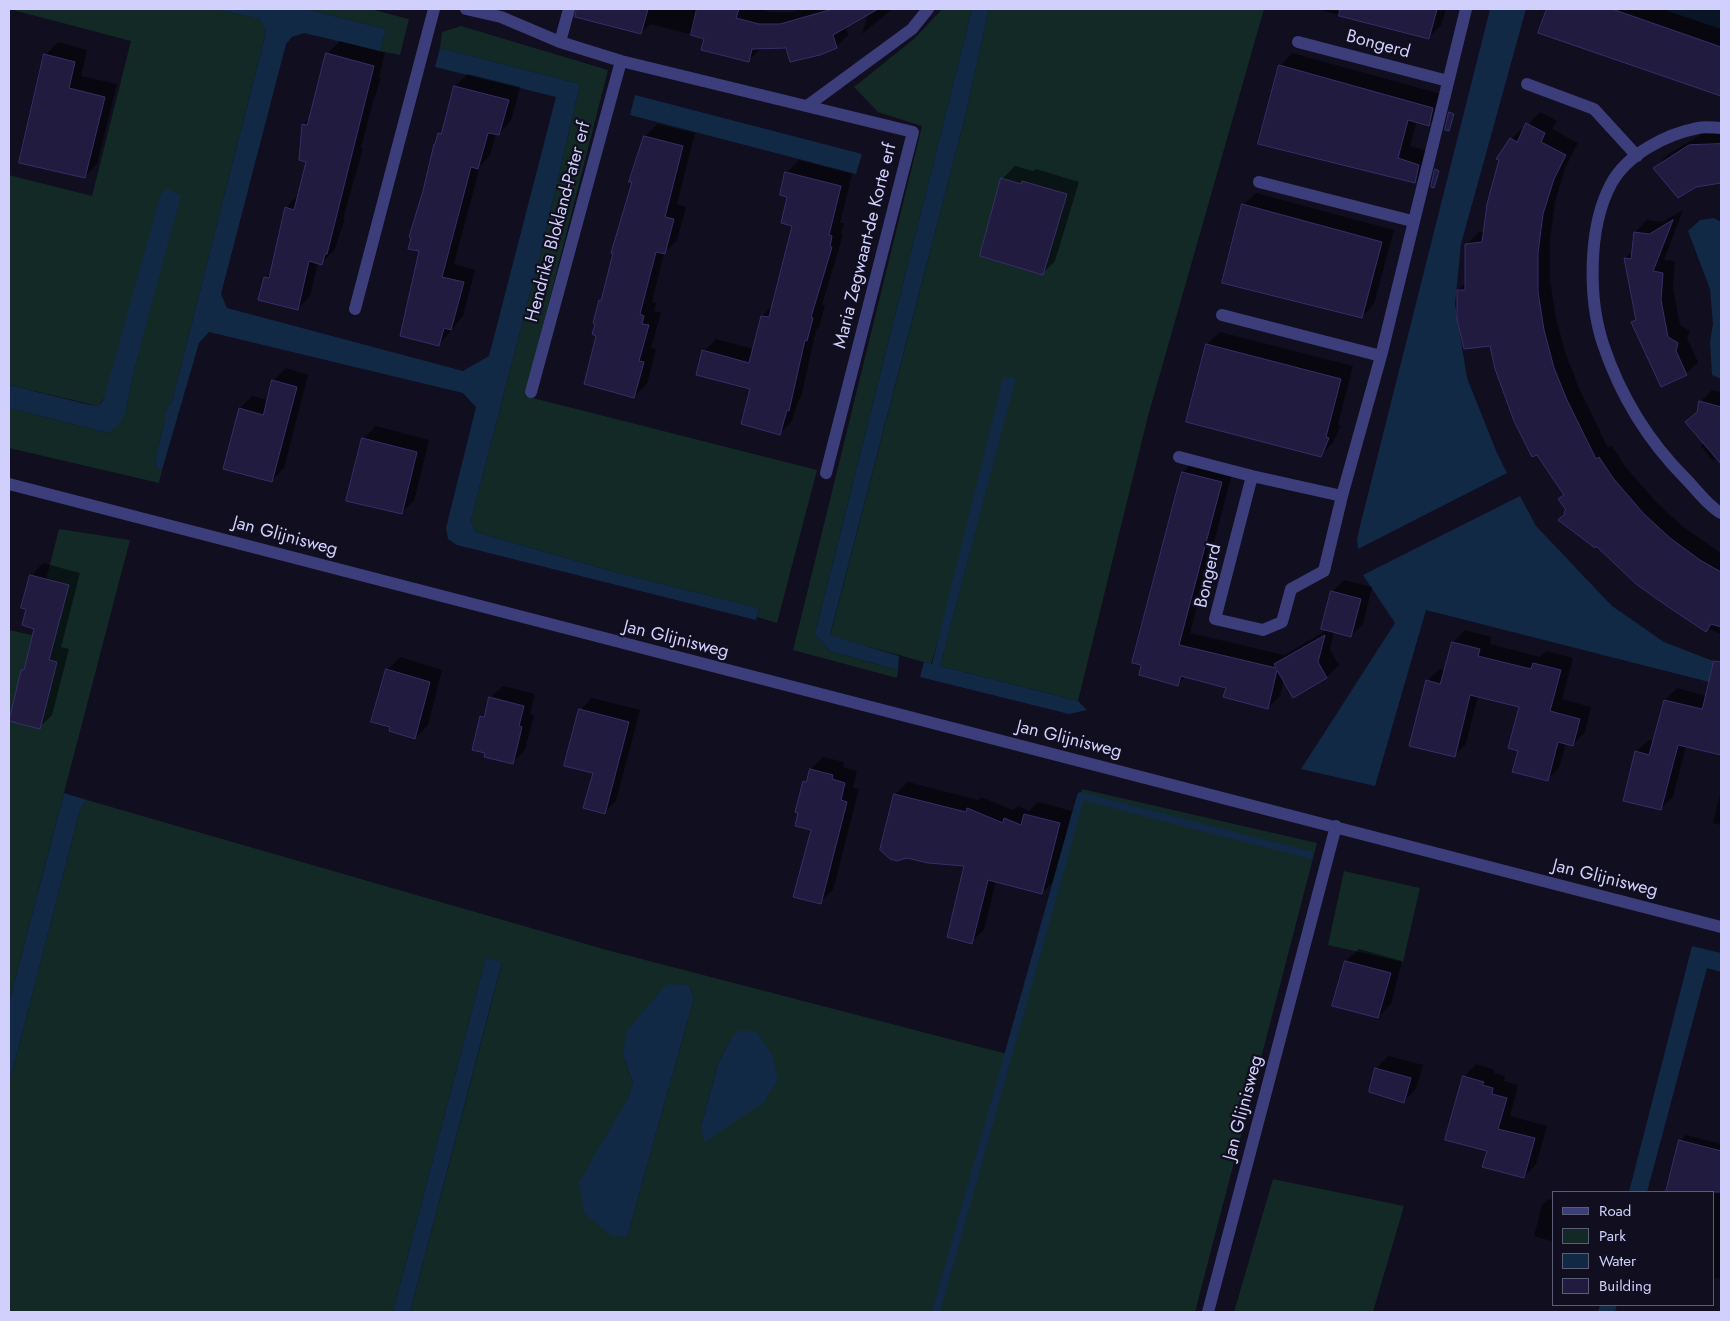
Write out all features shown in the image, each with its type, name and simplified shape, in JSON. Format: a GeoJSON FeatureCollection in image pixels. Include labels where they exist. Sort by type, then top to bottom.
{"type":"FeatureCollection","features":[{"type":"Feature","properties":{"kind":"street"},"geometry":{"type":"LineString","coordinates":[[355,310],[434,9]]}},
{"type":"Feature","properties":{"kind":"street"},"geometry":{"type":"LineString","coordinates":[[466,9],[505,13],[560,42],[621,61],[807,106],[912,29],[928,9]]}},
{"type":"Feature","properties":{"kind":"street"},"geometry":{"type":"LineString","coordinates":[[560,42],[569,9]]}},
{"type":"Feature","properties":{"kind":"street","name":"Bongerd"},"geometry":{"type":"LineString","coordinates":[[1252,476],[1215,619],[1264,630],[1282,622],[1290,590],[1324,571],[1342,496],[1381,356],[1412,222],[1466,9]]}},
{"type":"Feature","properties":{"kind":"street","name":"Bongerd"},"geometry":{"type":"LineString","coordinates":[[1298,42],[1448,81]]}},
{"type":"Feature","properties":{"kind":"street","name":"Hendrika Blokland-Pater erf"},"geometry":{"type":"LineString","coordinates":[[531,392],[621,61]]}},
{"type":"Feature","properties":{"kind":"street"},"geometry":{"type":"LineString","coordinates":[[1527,84],[1594,109],[1636,156]]}},
{"type":"Feature","properties":{"kind":"street","name":"Maria Zegwaart-de Korte erf"},"geometry":{"type":"LineString","coordinates":[[807,106],[913,132],[826,473]]}},
{"type":"Feature","properties":{"kind":"street"},"geometry":{"type":"LineString","coordinates":[[1721,128],[1699,128],[1659,142],[1636,156],[1611,183],[1596,228],[1592,284],[1602,342],[1618,382],[1638,420],[1670,464],[1721,513]]}},
{"type":"Feature","properties":{"kind":"street"},"geometry":{"type":"LineString","coordinates":[[1259,182],[1412,222]]}},
{"type":"Feature","properties":{"kind":"street"},"geometry":{"type":"LineString","coordinates":[[1222,315],[1381,356]]}},
{"type":"Feature","properties":{"kind":"street"},"geometry":{"type":"LineString","coordinates":[[1179,457],[1342,496]]}},
{"type":"Feature","properties":{"kind":"street","name":"Jan Glijnisweg"},"geometry":{"type":"LineString","coordinates":[[9,484],[1721,927]]}},
{"type":"Feature","properties":{"kind":"street","name":"Jan Glijnisweg"},"geometry":{"type":"LineString","coordinates":[[1208,1312],[1336,826]]}},
{"type":"Feature","properties":{"kind":"green space"},"geometry":{"type":"Polygon","coordinates":[[[9,9],[214,9],[261,19],[266,32],[172,401],[165,411],[165,420],[155,459],[157,469],[162,470],[159,483],[9,448],[9,408],[108,433],[125,412],[138,355],[98,406],[9,385],[9,175],[92,196],[131,41],[9,9]]]}},
{"type":"Feature","properties":{"kind":"green space"},"geometry":{"type":"Polygon","coordinates":[[[306,9],[370,9],[409,19],[400,55],[380,51],[386,29],[306,9]]]}},
{"type":"Feature","properties":{"kind":"green space"},"geometry":{"type":"Polygon","coordinates":[[[942,9],[972,9],[815,634],[830,651],[898,670],[897,678],[793,650],[922,126],[878,112],[854,87],[915,38],[942,9]]]}},
{"type":"Feature","properties":{"kind":"green space"},"geometry":{"type":"Polygon","coordinates":[[[989,9],[1264,9],[1148,416],[1078,701],[940,666],[1009,402],[931,664],[830,636],[964,121],[989,9]]]}},
{"type":"Feature","properties":{"kind":"green space"},"geometry":{"type":"Polygon","coordinates":[[[461,26],[608,70],[525,396],[817,470],[777,623],[757,617],[759,608],[618,573],[476,532],[471,520],[541,251],[580,84],[440,48],[442,32],[461,26]]]}},
{"type":"Feature","properties":{"kind":"green space"},"geometry":{"type":"Polygon","coordinates":[[[59,529],[130,540],[9,1003],[9,630],[32,635],[59,529]]]}},
{"type":"Feature","properties":{"kind":"green space"},"geometry":{"type":"Polygon","coordinates":[[[1082,789],[1317,843],[1195,1312],[410,1312],[502,963],[486,957],[393,1312],[9,1312],[9,1084],[80,810],[87,800],[607,950],[1011,1055],[1082,789]],[[689,985],[623,1055],[633,1083],[628,1098],[627,1237],[694,998],[689,985]],[[732,1037],[718,1064],[701,1127],[732,1037]]]}},
{"type":"Feature","properties":{"kind":"green space"},"geometry":{"type":"Polygon","coordinates":[[[1344,871],[1420,888],[1403,962],[1328,945],[1344,871]]]}},
{"type":"Feature","properties":{"kind":"green space"},"geometry":{"type":"Polygon","coordinates":[[[1273,1179],[1404,1206],[1373,1312],[1234,1312],[1273,1179]]]}},
{"type":"Feature","properties":{"kind":"water"},"geometry":{"type":"Polygon","coordinates":[[[214,9],[306,9],[386,29],[380,51],[304,33],[292,37],[286,44],[221,294],[227,308],[463,371],[489,356],[556,97],[435,67],[440,48],[580,84],[541,251],[471,520],[476,532],[618,573],[759,608],[756,620],[457,545],[448,539],[446,528],[476,407],[463,393],[209,332],[199,343],[162,470],[157,469],[155,459],[165,420],[165,411],[172,401],[266,32],[260,19],[214,9]]]}},
{"type":"Feature","properties":{"kind":"water"},"geometry":{"type":"Polygon","coordinates":[[[972,9],[989,9],[964,121],[830,635],[899,656],[898,670],[830,651],[815,634],[972,9]]]}},
{"type":"Feature","properties":{"kind":"water"},"geometry":{"type":"Polygon","coordinates":[[[1490,9],[1526,9],[1461,244],[1455,304],[1467,378],[1507,473],[1358,549],[1357,539],[1361,522],[1490,9]]]}},
{"type":"Feature","properties":{"kind":"water"},"geometry":{"type":"Polygon","coordinates":[[[1662,9],[1721,9],[1721,29],[1662,9]]]}},
{"type":"Feature","properties":{"kind":"water"},"geometry":{"type":"Polygon","coordinates":[[[635,95],[862,154],[856,174],[630,115],[635,95]]]}},
{"type":"Feature","properties":{"kind":"water"},"geometry":{"type":"Polygon","coordinates":[[[168,189],[181,195],[138,355],[125,413],[119,425],[108,433],[9,408],[9,385],[86,404],[98,406],[103,401],[161,193],[168,189]]]}},
{"type":"Feature","properties":{"kind":"water"},"geometry":{"type":"Polygon","coordinates":[[[1714,218],[1721,222],[1721,379],[1712,375],[1710,342],[1713,324],[1710,289],[1688,231],[1700,220],[1714,218]]]}},
{"type":"Feature","properties":{"kind":"water"},"geometry":{"type":"Polygon","coordinates":[[[1003,377],[1016,378],[940,666],[1078,701],[1087,710],[1069,714],[920,677],[924,662],[932,664],[1003,377]]]}},
{"type":"Feature","properties":{"kind":"water"},"geometry":{"type":"Polygon","coordinates":[[[1520,496],[1536,526],[1612,606],[1664,642],[1721,664],[1721,685],[1426,610],[1375,786],[1301,769],[1395,623],[1363,575],[1520,496]]]}},
{"type":"Feature","properties":{"kind":"water"},"geometry":{"type":"Polygon","coordinates":[[[64,793],[87,800],[80,810],[9,1084],[9,1003],[64,793]]]}},
{"type":"Feature","properties":{"kind":"water"},"geometry":{"type":"Polygon","coordinates":[[[1692,946],[1721,953],[1721,972],[1707,968],[1647,1191],[1629,1191],[1692,946]]]}},
{"type":"Feature","properties":{"kind":"water"},"geometry":{"type":"Polygon","coordinates":[[[486,957],[502,962],[410,1312],[393,1312],[486,957]]]}},
{"type":"Feature","properties":{"kind":"water"},"geometry":{"type":"Polygon","coordinates":[[[667,984],[689,985],[694,998],[627,1237],[612,1236],[584,1213],[579,1182],[628,1098],[633,1083],[623,1055],[626,1032],[667,984]]]}},
{"type":"Feature","properties":{"kind":"water"},"geometry":{"type":"Polygon","coordinates":[[[739,1030],[757,1032],[773,1056],[778,1080],[764,1102],[704,1142],[701,1127],[718,1064],[732,1037],[739,1030]]]}},
{"type":"Feature","properties":{"kind":"water"},"geometry":{"type":"Polygon","coordinates":[[[1600,1306],[1617,1306],[1615,1312],[1598,1312],[1600,1306]]]}},
{"type":"Feature","properties":{"kind":"building"},"geometry":{"type":"Polygon","coordinates":[[[577,9],[648,9],[641,34],[575,17],[577,9]]]}},
{"type":"Feature","properties":{"kind":"building"},"geometry":{"type":"Polygon","coordinates":[[[697,9],[739,9],[736,18],[759,24],[780,24],[833,9],[878,9],[833,35],[837,48],[820,55],[790,62],[786,48],[752,49],[749,62],[701,50],[704,39],[691,35],[697,9]]]}},
{"type":"Feature","properties":{"kind":"building"},"geometry":{"type":"Polygon","coordinates":[[[1340,9],[1437,9],[1429,39],[1339,16],[1340,9]]]}},
{"type":"Feature","properties":{"kind":"building"},"geometry":{"type":"Polygon","coordinates":[[[1547,9],[1612,9],[1721,47],[1721,96],[1538,33],[1547,9]]]}},
{"type":"Feature","properties":{"kind":"building"},"geometry":{"type":"Polygon","coordinates":[[[326,53],[374,66],[327,254],[325,254],[322,265],[309,261],[298,310],[258,300],[264,277],[269,278],[285,207],[294,210],[306,162],[299,160],[302,124],[307,125],[326,53]]]}},
{"type":"Feature","properties":{"kind":"building"},"geometry":{"type":"Polygon","coordinates":[[[44,54],[75,62],[69,88],[105,97],[85,178],[19,163],[44,54]]]}},
{"type":"Feature","properties":{"kind":"building"},"geometry":{"type":"Polygon","coordinates":[[[1279,65],[1433,108],[1429,126],[1408,120],[1398,158],[1419,165],[1415,183],[1258,144],[1279,65]]]}},
{"type":"Feature","properties":{"kind":"building"},"geometry":{"type":"Polygon","coordinates":[[[454,86],[509,100],[499,135],[488,133],[478,169],[471,167],[442,277],[464,282],[451,330],[444,328],[439,346],[400,336],[419,251],[408,249],[411,238],[409,237],[423,191],[434,144],[438,133],[441,134],[454,86]]]}},
{"type":"Feature","properties":{"kind":"building"},"geometry":{"type":"Polygon","coordinates":[[[1449,112],[1454,114],[1449,131],[1445,130],[1449,112]]]}},
{"type":"Feature","properties":{"kind":"building"},"geometry":{"type":"Polygon","coordinates":[[[1526,123],[1545,133],[1541,142],[1566,155],[1554,179],[1543,214],[1538,253],[1538,292],[1544,330],[1554,368],[1567,400],[1596,459],[1599,457],[1613,478],[1643,513],[1670,538],[1700,560],[1721,572],[1721,627],[1711,624],[1706,632],[1636,584],[1596,546],[1595,548],[1558,520],[1565,514],[1566,510],[1558,499],[1564,495],[1537,455],[1532,457],[1514,421],[1495,369],[1490,346],[1464,349],[1457,319],[1457,290],[1465,290],[1465,244],[1482,242],[1487,204],[1499,160],[1496,159],[1510,138],[1517,142],[1526,123]]]}},
{"type":"Feature","properties":{"kind":"building"},"geometry":{"type":"Polygon","coordinates":[[[644,136],[683,146],[665,217],[674,219],[665,254],[656,252],[640,314],[644,316],[642,324],[649,325],[639,361],[644,362],[634,398],[584,384],[596,336],[592,334],[595,324],[593,323],[599,300],[601,301],[613,253],[611,253],[632,182],[629,182],[644,136]]]}},
{"type":"Feature","properties":{"kind":"building"},"geometry":{"type":"Polygon","coordinates":[[[1721,144],[1721,183],[1696,187],[1678,198],[1653,168],[1689,145],[1721,144]]]}},
{"type":"Feature","properties":{"kind":"building"},"geometry":{"type":"Polygon","coordinates":[[[1435,169],[1439,171],[1434,188],[1431,187],[1435,169]]]}},
{"type":"Feature","properties":{"kind":"building"},"geometry":{"type":"Polygon","coordinates":[[[785,172],[841,186],[829,235],[832,236],[830,247],[832,247],[811,317],[813,318],[807,341],[805,340],[789,411],[787,410],[780,435],[741,424],[750,389],[696,375],[702,350],[749,363],[761,316],[769,317],[792,226],[781,223],[787,197],[780,195],[785,172]]]}},
{"type":"Feature","properties":{"kind":"building"},"geometry":{"type":"Polygon","coordinates":[[[1001,178],[1021,184],[1022,181],[1067,194],[1043,275],[980,256],[1001,178]]]}},
{"type":"Feature","properties":{"kind":"building"},"geometry":{"type":"Polygon","coordinates":[[[1242,204],[1382,242],[1362,318],[1222,283],[1242,204]]]}},
{"type":"Feature","properties":{"kind":"building"},"geometry":{"type":"Polygon","coordinates":[[[1673,220],[1653,271],[1663,273],[1661,300],[1668,337],[1678,343],[1676,351],[1687,375],[1661,387],[1631,322],[1636,320],[1624,258],[1631,259],[1634,232],[1649,234],[1673,220]]]}},
{"type":"Feature","properties":{"kind":"building"},"geometry":{"type":"Polygon","coordinates":[[[1206,344],[1341,379],[1326,437],[1329,438],[1321,457],[1186,422],[1206,344]]]}},
{"type":"Feature","properties":{"kind":"building"},"geometry":{"type":"Polygon","coordinates":[[[272,380],[297,387],[272,482],[223,469],[239,408],[263,415],[272,380]]]}},
{"type":"Feature","properties":{"kind":"building"},"geometry":{"type":"Polygon","coordinates":[[[1699,401],[1721,407],[1721,464],[1685,422],[1697,412],[1699,401]]]}},
{"type":"Feature","properties":{"kind":"building"},"geometry":{"type":"Polygon","coordinates":[[[362,438],[417,452],[402,514],[346,501],[362,438]]]}},
{"type":"Feature","properties":{"kind":"building"},"geometry":{"type":"Polygon","coordinates":[[[1182,472],[1222,482],[1179,645],[1276,668],[1274,664],[1325,635],[1318,662],[1327,678],[1293,698],[1277,670],[1268,709],[1223,697],[1226,688],[1181,676],[1178,686],[1139,675],[1141,665],[1132,663],[1182,472]]]}},
{"type":"Feature","properties":{"kind":"building"},"geometry":{"type":"Polygon","coordinates":[[[30,575],[69,585],[49,660],[57,662],[40,729],[9,721],[21,670],[24,670],[34,629],[22,625],[26,609],[21,608],[30,575]]]}},
{"type":"Feature","properties":{"kind":"building"},"geometry":{"type":"Polygon","coordinates":[[[1331,591],[1361,599],[1351,637],[1321,629],[1331,591]]]}},
{"type":"Feature","properties":{"kind":"building"},"geometry":{"type":"Polygon","coordinates":[[[1452,642],[1480,649],[1478,656],[1531,669],[1533,663],[1561,670],[1550,711],[1580,719],[1573,746],[1558,742],[1548,781],[1512,772],[1518,751],[1508,748],[1519,707],[1470,695],[1455,757],[1409,746],[1426,680],[1440,684],[1452,642]]]}},
{"type":"Feature","properties":{"kind":"building"},"geometry":{"type":"Polygon","coordinates":[[[1714,661],[1721,662],[1721,755],[1678,745],[1661,810],[1623,801],[1635,751],[1649,755],[1664,700],[1702,709],[1714,661]]]}},
{"type":"Feature","properties":{"kind":"building"},"geometry":{"type":"Polygon","coordinates":[[[386,669],[430,682],[415,739],[389,731],[390,727],[371,722],[386,669]]]}},
{"type":"Feature","properties":{"kind":"building"},"geometry":{"type":"Polygon","coordinates":[[[489,697],[524,706],[519,726],[522,727],[513,764],[484,757],[485,753],[472,750],[480,716],[484,717],[489,697]]]}},
{"type":"Feature","properties":{"kind":"building"},"geometry":{"type":"Polygon","coordinates":[[[579,709],[629,722],[605,814],[583,808],[593,773],[564,766],[579,709]]]}},
{"type":"Feature","properties":{"kind":"building"},"geometry":{"type":"Polygon","coordinates":[[[810,769],[833,775],[832,779],[845,783],[841,800],[847,802],[821,904],[793,897],[811,830],[795,826],[798,813],[795,812],[803,781],[806,782],[810,769]]]}},
{"type":"Feature","properties":{"kind":"building"},"geometry":{"type":"Polygon","coordinates":[[[894,794],[966,812],[967,808],[1003,823],[1004,818],[1021,825],[1024,814],[1060,823],[1042,894],[988,880],[972,944],[947,937],[964,866],[928,863],[907,858],[897,861],[890,859],[880,850],[894,794]]]}},
{"type":"Feature","properties":{"kind":"building"},"geometry":{"type":"Polygon","coordinates":[[[1345,961],[1391,973],[1378,1018],[1332,1006],[1345,961]]]}},
{"type":"Feature","properties":{"kind":"building"},"geometry":{"type":"Polygon","coordinates":[[[1375,1068],[1411,1078],[1404,1103],[1369,1092],[1375,1068]]]}},
{"type":"Feature","properties":{"kind":"building"},"geometry":{"type":"Polygon","coordinates":[[[1463,1076],[1484,1082],[1482,1085],[1493,1088],[1492,1094],[1507,1098],[1498,1129],[1535,1138],[1524,1178],[1482,1167],[1487,1151],[1445,1140],[1463,1076]]]}},
{"type":"Feature","properties":{"kind":"building"},"geometry":{"type":"Polygon","coordinates":[[[1679,1140],[1721,1151],[1721,1192],[1666,1191],[1679,1140]]]}},
{"type":"Feature","properties":{"kind":"waterway"},"geometry":{"type":"LineString","coordinates":[[936,1312],[1081,796],[1309,855]]}}]}
